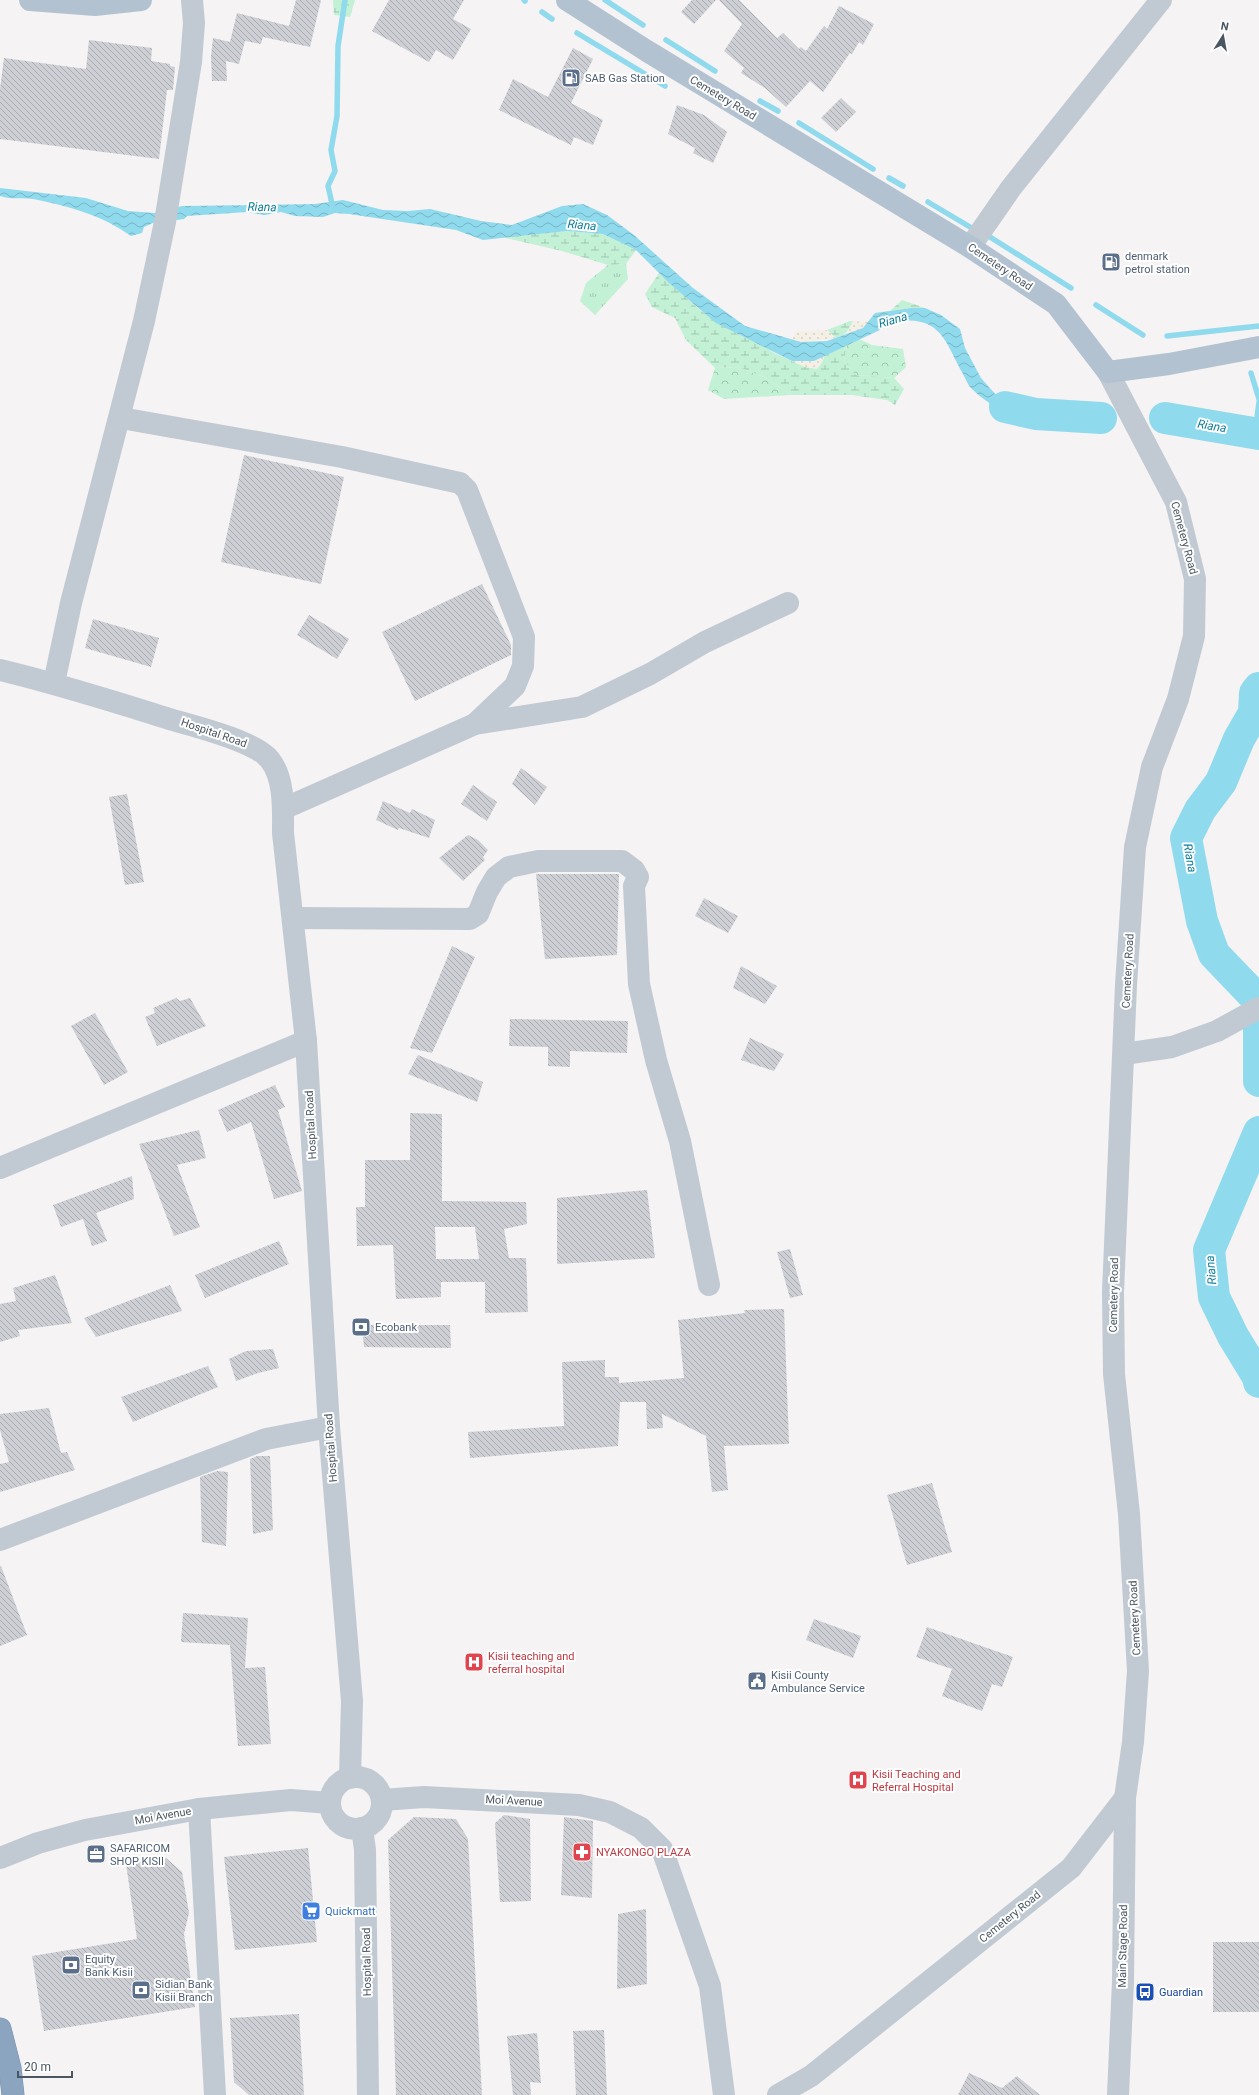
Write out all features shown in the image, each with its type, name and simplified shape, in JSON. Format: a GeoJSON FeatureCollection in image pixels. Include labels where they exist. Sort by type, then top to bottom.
{"type":"FeatureCollection","features":[{"type":"Feature","properties":{"kind":"highway"},"geometry":{"type":"LineString","coordinates":[[0,2029],[10,2068],[13,2095]]}},
{"type":"Feature","properties":{"kind":"main road"},"geometry":{"type":"LineString","coordinates":[[30,0],[95,5],[141,0]]}},
{"type":"Feature","properties":{"kind":"main road","name":"Cemetery Road"},"geometry":{"type":"LineString","coordinates":[[567,0],[660,59],[970,247],[1056,304],[1108,372]]}},
{"type":"Feature","properties":{"kind":"main road"},"geometry":{"type":"LineString","coordinates":[[1108,372],[1169,364],[1259,347]]}},
{"type":"Feature","properties":{"kind":"street"},"geometry":{"type":"LineString","coordinates":[[54,683],[71,603],[144,321],[167,212],[191,62],[194,24],[192,0]]}},
{"type":"Feature","properties":{"kind":"street"},"geometry":{"type":"LineString","coordinates":[[970,247],[1011,188],[1161,0]]}},
{"type":"Feature","properties":{"kind":"street","name":"Cemetery Road"},"geometry":{"type":"LineString","coordinates":[[778,2095],[811,2076],[1071,1868],[1125,1798],[1133,1742],[1138,1671],[1128,1514],[1114,1374],[1113,1292],[1126,985],[1135,846],[1152,767],[1178,699],[1194,636],[1196,579],[1176,502],[1108,372]]}},
{"type":"Feature","properties":{"kind":"street"},"geometry":{"type":"LineString","coordinates":[[120,418],[342,456],[460,483],[467,490],[524,637],[523,666],[515,686],[475,724]]}},
{"type":"Feature","properties":{"kind":"street"},"geometry":{"type":"LineString","coordinates":[[283,809],[475,724],[582,707],[650,674],[706,642],[788,603]]}},
{"type":"Feature","properties":{"kind":"street","name":"Hospital Road"},"geometry":{"type":"LineString","coordinates":[[0,670],[54,683],[217,733],[251,746],[270,759],[279,779],[283,809],[283,834],[294,918],[306,1041],[329,1427],[352,1701],[350,1778]]}},
{"type":"Feature","properties":{"kind":"street"},"geometry":{"type":"LineString","coordinates":[[294,918],[470,919],[478,914],[487,892],[496,877],[509,867],[538,861],[622,861],[634,870],[638,877],[634,886],[639,984],[656,1060],[680,1141],[709,1285]]}},
{"type":"Feature","properties":{"kind":"street"},"geometry":{"type":"LineString","coordinates":[[1124,1054],[1172,1047],[1217,1030],[1259,1008]]}},
{"type":"Feature","properties":{"kind":"street"},"geometry":{"type":"LineString","coordinates":[[0,1168],[306,1041]]}},
{"type":"Feature","properties":{"kind":"street"},"geometry":{"type":"LineString","coordinates":[[0,1540],[266,1439],[329,1427]]}},
{"type":"Feature","properties":{"kind":"street"},"geometry":{"type":"LineString","coordinates":[[350,1778],[368,1780],[377,1788],[382,1800],[379,1816],[374,1823],[362,1828],[350,1829],[341,1825],[335,1819],[330,1803],[336,1787],[342,1781],[350,1778]]}},
{"type":"Feature","properties":{"kind":"street","name":"Moi Avenue"},"geometry":{"type":"LineString","coordinates":[[382,1800],[424,1797],[579,1805],[610,1812],[641,1828],[662,1849],[710,1986],[724,2095]]}},
{"type":"Feature","properties":{"kind":"street","name":"Main Stage Road"},"geometry":{"type":"LineString","coordinates":[[1118,2095],[1123,1981],[1125,1798]]}},
{"type":"Feature","properties":{"kind":"street","name":"Moi Avenue"},"geometry":{"type":"LineString","coordinates":[[0,1858],[38,1843],[85,1830],[199,1809],[291,1800],[330,1803]]}},
{"type":"Feature","properties":{"kind":"street"},"geometry":{"type":"LineString","coordinates":[[199,1809],[215,2095]]}},
{"type":"Feature","properties":{"kind":"street","name":"Hospital Road"},"geometry":{"type":"LineString","coordinates":[[362,1828],[365,1850],[368,2095]]}},
{"type":"Feature","properties":{"kind":"green space"},"geometry":{"type":"Polygon","coordinates":[[[333,0],[355,0],[350,17],[334,15],[333,0]]]}},
{"type":"Feature","properties":{"kind":"green space"},"geometry":{"type":"Polygon","coordinates":[[[567,231],[603,234],[636,250],[626,264],[608,265],[562,251],[501,237],[567,231]]]}},
{"type":"Feature","properties":{"kind":"green space"},"geometry":{"type":"Polygon","coordinates":[[[626,264],[628,279],[595,315],[580,301],[586,283],[608,265],[626,264]]]}},
{"type":"Feature","properties":{"kind":"green space"},"geometry":{"type":"Polygon","coordinates":[[[659,273],[700,310],[741,336],[759,343],[774,353],[805,367],[821,364],[825,355],[847,345],[844,360],[855,375],[894,378],[904,389],[895,405],[887,400],[852,395],[791,395],[766,378],[739,367],[715,368],[686,340],[675,318],[652,307],[645,294],[659,273]]]}},
{"type":"Feature","properties":{"kind":"green space"},"geometry":{"type":"Polygon","coordinates":[[[902,300],[925,308],[890,311],[902,300]]]}},
{"type":"Feature","properties":{"kind":"green space"},"geometry":{"type":"Polygon","coordinates":[[[853,321],[848,330],[839,337],[836,338],[827,330],[853,321]]]}},
{"type":"Feature","properties":{"kind":"green space"},"geometry":{"type":"Polygon","coordinates":[[[859,339],[872,345],[903,349],[906,367],[894,378],[855,375],[844,360],[847,345],[859,339]]]}},
{"type":"Feature","properties":{"kind":"green space"},"geometry":{"type":"Polygon","coordinates":[[[739,367],[766,378],[791,395],[724,399],[708,390],[715,368],[739,367]]]}},
{"type":"Feature","properties":{"kind":"sand"},"geometry":{"type":"Polygon","coordinates":[[[853,321],[869,322],[863,328],[846,335],[853,321]]]}},
{"type":"Feature","properties":{"kind":"sand"},"geometry":{"type":"Polygon","coordinates":[[[827,330],[836,338],[801,342],[792,340],[796,332],[827,330]]]}},
{"type":"Feature","properties":{"kind":"sand"},"geometry":{"type":"Polygon","coordinates":[[[825,355],[817,369],[805,367],[792,361],[814,361],[825,355]]]}},
{"type":"Feature","properties":{"kind":"water"},"geometry":{"type":"Polygon","coordinates":[[[0,188],[86,198],[128,211],[155,213],[182,206],[315,204],[343,200],[383,210],[408,211],[430,209],[481,221],[512,225],[562,206],[583,204],[607,215],[634,235],[693,288],[745,326],[801,342],[827,341],[863,328],[875,313],[911,308],[925,308],[941,315],[960,329],[965,348],[981,378],[997,396],[1049,403],[1047,425],[1016,417],[989,403],[981,397],[968,384],[941,334],[925,323],[899,321],[814,361],[792,361],[716,323],[669,283],[636,250],[603,234],[567,231],[483,240],[456,230],[349,214],[335,213],[323,217],[295,216],[281,212],[265,215],[247,212],[187,216],[184,219],[153,223],[144,227],[142,233],[131,236],[108,222],[72,208],[33,199],[0,196],[0,188]]]}},
{"type":"Feature","properties":{"kind":"building"},"geometry":{"type":"Polygon","coordinates":[[[296,0],[321,0],[310,47],[263,37],[261,44],[245,41],[239,64],[226,61],[227,81],[212,81],[211,56],[213,38],[230,42],[237,13],[289,26],[296,0]]]}},
{"type":"Feature","properties":{"kind":"building"},"geometry":{"type":"Polygon","coordinates":[[[389,0],[464,0],[453,19],[471,29],[453,60],[436,50],[429,62],[372,31],[389,0]]]}},
{"type":"Feature","properties":{"kind":"building"},"geometry":{"type":"Polygon","coordinates":[[[692,0],[716,0],[694,24],[681,12],[692,0]]]}},
{"type":"Feature","properties":{"kind":"building"},"geometry":{"type":"Polygon","coordinates":[[[719,0],[739,0],[777,38],[783,33],[799,49],[801,47],[806,51],[824,26],[827,29],[839,6],[874,24],[863,45],[859,42],[852,54],[850,53],[823,92],[810,81],[786,107],[765,88],[741,73],[744,68],[724,51],[742,24],[719,0]]]}},
{"type":"Feature","properties":{"kind":"building"},"geometry":{"type":"Polygon","coordinates":[[[89,40],[152,48],[151,61],[170,64],[170,66],[175,67],[173,90],[167,90],[159,159],[0,139],[0,89],[4,58],[86,69],[89,40]]]}},
{"type":"Feature","properties":{"kind":"building"},"geometry":{"type":"Polygon","coordinates":[[[573,48],[593,59],[571,103],[603,120],[593,145],[574,137],[571,145],[499,110],[513,79],[548,97],[573,48]]]}},
{"type":"Feature","properties":{"kind":"building"},"geometry":{"type":"Polygon","coordinates":[[[841,98],[856,112],[836,132],[821,118],[841,98]]]}},
{"type":"Feature","properties":{"kind":"building"},"geometry":{"type":"Polygon","coordinates":[[[677,105],[704,115],[727,132],[713,163],[693,153],[695,148],[668,134],[677,105]]]}},
{"type":"Feature","properties":{"kind":"building"},"geometry":{"type":"Polygon","coordinates":[[[244,455],[344,477],[321,584],[221,562],[244,455]]]}},
{"type":"Feature","properties":{"kind":"building"},"geometry":{"type":"Polygon","coordinates":[[[482,584],[511,645],[511,655],[415,701],[382,632],[482,584]]]}},
{"type":"Feature","properties":{"kind":"building"},"geometry":{"type":"Polygon","coordinates":[[[309,615],[349,639],[337,659],[297,635],[309,615]]]}},
{"type":"Feature","properties":{"kind":"building"},"geometry":{"type":"Polygon","coordinates":[[[93,619],[159,638],[151,667],[85,648],[93,619]]]}},
{"type":"Feature","properties":{"kind":"building"},"geometry":{"type":"Polygon","coordinates":[[[521,768],[547,787],[535,805],[512,784],[521,768]]]}},
{"type":"Feature","properties":{"kind":"building"},"geometry":{"type":"Polygon","coordinates":[[[473,785],[497,802],[487,821],[461,804],[473,785]]]}},
{"type":"Feature","properties":{"kind":"building"},"geometry":{"type":"Polygon","coordinates":[[[127,794],[144,882],[125,885],[109,797],[127,794]]]}},
{"type":"Feature","properties":{"kind":"building"},"geometry":{"type":"Polygon","coordinates":[[[383,801],[410,813],[412,809],[435,820],[429,838],[399,828],[398,830],[376,820],[383,801]]]}},
{"type":"Feature","properties":{"kind":"building"},"geometry":{"type":"Polygon","coordinates":[[[468,835],[478,840],[488,850],[483,857],[485,860],[463,881],[439,858],[468,835]]]}},
{"type":"Feature","properties":{"kind":"building"},"geometry":{"type":"Polygon","coordinates":[[[536,874],[619,874],[617,955],[545,959],[536,874]]]}},
{"type":"Feature","properties":{"kind":"building"},"geometry":{"type":"Polygon","coordinates":[[[704,898],[738,916],[728,933],[695,916],[704,898]]]}},
{"type":"Feature","properties":{"kind":"building"},"geometry":{"type":"Polygon","coordinates":[[[452,946],[475,957],[432,1053],[410,1048],[452,946]]]}},
{"type":"Feature","properties":{"kind":"building"},"geometry":{"type":"Polygon","coordinates":[[[741,966],[777,986],[765,1004],[733,988],[741,966]]]}},
{"type":"Feature","properties":{"kind":"building"},"geometry":{"type":"Polygon","coordinates":[[[176,998],[180,1001],[190,998],[206,1026],[157,1046],[145,1017],[155,1013],[153,1008],[176,998]]]}},
{"type":"Feature","properties":{"kind":"building"},"geometry":{"type":"Polygon","coordinates":[[[95,1013],[128,1072],[104,1085],[71,1026],[95,1013]]]}},
{"type":"Feature","properties":{"kind":"building"},"geometry":{"type":"Polygon","coordinates":[[[510,1019],[628,1021],[627,1053],[570,1051],[570,1067],[548,1066],[548,1047],[509,1046],[510,1019]]]}},
{"type":"Feature","properties":{"kind":"building"},"geometry":{"type":"Polygon","coordinates":[[[750,1038],[784,1054],[774,1071],[741,1060],[750,1038]]]}},
{"type":"Feature","properties":{"kind":"building"},"geometry":{"type":"Polygon","coordinates":[[[418,1055],[483,1082],[477,1102],[408,1074],[418,1055]]]}},
{"type":"Feature","properties":{"kind":"building"},"geometry":{"type":"Polygon","coordinates":[[[275,1085],[285,1107],[278,1110],[302,1191],[274,1199],[251,1122],[227,1132],[218,1110],[275,1085]]]}},
{"type":"Feature","properties":{"kind":"building"},"geometry":{"type":"Polygon","coordinates":[[[410,1113],[442,1114],[442,1201],[526,1202],[527,1224],[504,1229],[509,1258],[526,1258],[528,1312],[485,1313],[485,1282],[441,1282],[441,1297],[396,1299],[393,1245],[357,1246],[356,1207],[365,1207],[365,1160],[410,1160],[410,1113]],[[435,1227],[436,1259],[479,1259],[475,1227],[435,1227]]]}},
{"type":"Feature","properties":{"kind":"building"},"geometry":{"type":"Polygon","coordinates":[[[199,1130],[206,1158],[177,1165],[200,1227],[174,1236],[139,1144],[199,1130]]]}},
{"type":"Feature","properties":{"kind":"building"},"geometry":{"type":"Polygon","coordinates":[[[132,1176],[134,1199],[96,1213],[107,1241],[92,1246],[83,1219],[61,1227],[53,1205],[132,1176]]]}},
{"type":"Feature","properties":{"kind":"building"},"geometry":{"type":"Polygon","coordinates":[[[647,1190],[655,1258],[557,1264],[557,1198],[647,1190]]]}},
{"type":"Feature","properties":{"kind":"building"},"geometry":{"type":"Polygon","coordinates":[[[279,1241],[289,1264],[205,1298],[195,1275],[279,1241]]]}},
{"type":"Feature","properties":{"kind":"building"},"geometry":{"type":"Polygon","coordinates":[[[790,1249],[803,1295],[790,1298],[777,1252],[790,1249]]]}},
{"type":"Feature","properties":{"kind":"building"},"geometry":{"type":"Polygon","coordinates":[[[55,1275],[72,1323],[18,1330],[20,1336],[0,1342],[0,1304],[16,1301],[13,1288],[55,1275]]]}},
{"type":"Feature","properties":{"kind":"building"},"geometry":{"type":"Polygon","coordinates":[[[170,1285],[182,1311],[96,1337],[84,1318],[170,1285]]]}},
{"type":"Feature","properties":{"kind":"building"},"geometry":{"type":"Polygon","coordinates":[[[784,1309],[789,1444],[724,1446],[728,1490],[712,1492],[706,1436],[662,1414],[663,1428],[647,1429],[646,1402],[620,1402],[618,1446],[470,1458],[468,1432],[564,1426],[562,1362],[605,1360],[605,1377],[619,1377],[619,1383],[684,1378],[678,1320],[745,1313],[744,1310],[784,1309]]]}},
{"type":"Feature","properties":{"kind":"building"},"geometry":{"type":"Polygon","coordinates":[[[362,1325],[450,1325],[451,1348],[364,1347],[362,1325]]]}},
{"type":"Feature","properties":{"kind":"building"},"geometry":{"type":"Polygon","coordinates":[[[273,1349],[279,1368],[258,1373],[236,1381],[229,1359],[246,1351],[273,1349]]]}},
{"type":"Feature","properties":{"kind":"building"},"geometry":{"type":"Polygon","coordinates":[[[208,1366],[218,1387],[133,1422],[121,1397],[208,1366]]]}},
{"type":"Feature","properties":{"kind":"building"},"geometry":{"type":"Polygon","coordinates":[[[49,1408],[61,1453],[67,1452],[75,1470],[0,1492],[0,1464],[9,1462],[0,1430],[0,1414],[49,1408]]]}},
{"type":"Feature","properties":{"kind":"building"},"geometry":{"type":"Polygon","coordinates":[[[257,1456],[270,1456],[273,1530],[253,1534],[250,1459],[257,1456]]]}},
{"type":"Feature","properties":{"kind":"building"},"geometry":{"type":"Polygon","coordinates":[[[217,1471],[228,1472],[226,1546],[202,1542],[200,1477],[217,1471]]]}},
{"type":"Feature","properties":{"kind":"building"},"geometry":{"type":"Polygon","coordinates":[[[932,1483],[952,1552],[907,1565],[887,1495],[932,1483]]]}},
{"type":"Feature","properties":{"kind":"building"},"geometry":{"type":"Polygon","coordinates":[[[1,1566],[27,1635],[0,1646],[0,1567],[1,1566]]]}},
{"type":"Feature","properties":{"kind":"building"},"geometry":{"type":"Polygon","coordinates":[[[183,1613],[248,1618],[245,1668],[265,1667],[271,1744],[238,1746],[230,1645],[181,1642],[183,1613]]]}},
{"type":"Feature","properties":{"kind":"building"},"geometry":{"type":"Polygon","coordinates":[[[814,1619],[861,1636],[853,1658],[806,1640],[814,1619]]]}},
{"type":"Feature","properties":{"kind":"building"},"geometry":{"type":"Polygon","coordinates":[[[927,1627],[1013,1657],[1002,1687],[992,1684],[982,1711],[942,1696],[952,1669],[916,1657],[927,1627]]]}},
{"type":"Feature","properties":{"kind":"building"},"geometry":{"type":"Polygon","coordinates":[[[504,1815],[530,1819],[531,1901],[500,1902],[495,1823],[504,1815]]]}},
{"type":"Feature","properties":{"kind":"building"},"geometry":{"type":"Polygon","coordinates":[[[414,1817],[456,1819],[468,1839],[482,2095],[396,2095],[388,1840],[414,1817]]]}},
{"type":"Feature","properties":{"kind":"building"},"geometry":{"type":"Polygon","coordinates":[[[564,1817],[593,1821],[592,1898],[561,1895],[564,1817]]]}},
{"type":"Feature","properties":{"kind":"building"},"geometry":{"type":"Polygon","coordinates":[[[308,1848],[317,1942],[235,1950],[224,1857],[308,1848]]]}},
{"type":"Feature","properties":{"kind":"building"},"geometry":{"type":"Polygon","coordinates":[[[166,1858],[182,1872],[189,1913],[184,1934],[195,2007],[44,2031],[32,1956],[137,1939],[126,1864],[166,1858]]]}},
{"type":"Feature","properties":{"kind":"building"},"geometry":{"type":"Polygon","coordinates":[[[646,1909],[647,1984],[617,1989],[618,1914],[646,1909]]]}},
{"type":"Feature","properties":{"kind":"building"},"geometry":{"type":"Polygon","coordinates":[[[1213,1942],[1259,1942],[1259,2012],[1213,2012],[1213,1942]]]}},
{"type":"Feature","properties":{"kind":"building"},"geometry":{"type":"Polygon","coordinates":[[[299,2014],[304,2095],[249,2095],[234,2082],[230,2018],[299,2014]]]}},
{"type":"Feature","properties":{"kind":"building"},"geometry":{"type":"Polygon","coordinates":[[[604,2030],[607,2095],[576,2095],[573,2031],[604,2030]]]}},
{"type":"Feature","properties":{"kind":"building"},"geometry":{"type":"Polygon","coordinates":[[[537,2033],[541,2083],[530,2082],[531,2095],[513,2095],[507,2036],[537,2033]]]}},
{"type":"Feature","properties":{"kind":"building"},"geometry":{"type":"Polygon","coordinates":[[[969,2073],[1002,2088],[1017,2076],[1040,2095],[958,2095],[969,2073]]]}},
{"type":"Feature","properties":{"kind":"waterway"},"geometry":{"type":"LineString","coordinates":[[333,208],[328,186],[335,171],[331,150],[337,116],[338,46],[345,0]]}},
{"type":"Feature","properties":{"kind":"waterway"},"geometry":{"type":"LineString","coordinates":[[605,0],[643,25]]}},
{"type":"Feature","properties":{"kind":"waterway"},"geometry":{"type":"LineString","coordinates":[[542,12],[552,19]]}},
{"type":"Feature","properties":{"kind":"waterway"},"geometry":{"type":"LineString","coordinates":[[577,33],[665,86]]}},
{"type":"Feature","properties":{"kind":"waterway"},"geometry":{"type":"LineString","coordinates":[[666,40],[715,71]]}},
{"type":"Feature","properties":{"kind":"waterway"},"geometry":{"type":"LineString","coordinates":[[760,101],[778,111]]}},
{"type":"Feature","properties":{"kind":"waterway"},"geometry":{"type":"LineString","coordinates":[[799,123],[873,169]]}},
{"type":"Feature","properties":{"kind":"waterway"},"geometry":{"type":"LineString","coordinates":[[889,178],[903,186]]}},
{"type":"Feature","properties":{"kind":"waterway"},"geometry":{"type":"LineString","coordinates":[[928,202],[970,227]]}},
{"type":"Feature","properties":{"kind":"waterway"},"geometry":{"type":"LineString","coordinates":[[990,237],[1071,288]]}},
{"type":"Feature","properties":{"kind":"waterway"},"geometry":{"type":"LineString","coordinates":[[1096,305],[1143,335]]}},
{"type":"Feature","properties":{"kind":"waterway"},"geometry":{"type":"LineString","coordinates":[[1167,336],[1259,326]]}},
{"type":"Feature","properties":{"kind":"waterway"},"geometry":{"type":"LineString","coordinates":[[1251,373],[1259,399]]}},
{"type":"Feature","properties":{"kind":"waterway"},"geometry":{"type":"LineString","coordinates":[[1255,433],[1259,402]]}},
{"type":"Feature","properties":{"kind":"waterway","name":"Riana"},"geometry":{"type":"LineString","coordinates":[[1005,407],[1036,414],[1101,418]]}},
{"type":"Feature","properties":{"kind":"waterway","name":"Riana"},"geometry":{"type":"LineString","coordinates":[[1165,418],[1259,434]]}},
{"type":"Feature","properties":{"kind":"waterway","name":"Riana"},"geometry":{"type":"LineString","coordinates":[[1259,688],[1255,693],[1254,713],[1239,739],[1221,782],[1200,810],[1186,838],[1202,921],[1214,954],[1259,1001]]}},
{"type":"Feature","properties":{"kind":"waterway","name":"Riana"},"geometry":{"type":"LineString","coordinates":[[1259,1021],[1259,1081]]}},
{"type":"Feature","properties":{"kind":"waterway","name":"Riana"},"geometry":{"type":"LineString","coordinates":[[1259,1132],[1209,1250],[1214,1297],[1233,1336],[1258,1377],[1259,1382]]}},
{"type":"Feature","properties":{"kind":"place","name":"SAB Gas Station"},"geometry":{"type":"Point","coordinates":[571,78]}},
{"type":"Feature","properties":{"kind":"place","name":"denmark petrol station"},"geometry":{"type":"Point","coordinates":[1111,262]}},
{"type":"Feature","properties":{"kind":"place","name":"Ecobank"},"geometry":{"type":"Point","coordinates":[361,1327]}},
{"type":"Feature","properties":{"kind":"place","name":"Kisii teaching and referral hospital"},"geometry":{"type":"Point","coordinates":[474,1662]}},
{"type":"Feature","properties":{"kind":"place","name":"Kisii County Ambulance Service"},"geometry":{"type":"Point","coordinates":[757,1681]}},
{"type":"Feature","properties":{"kind":"place","name":"Kisii Teaching and Referral Hospital"},"geometry":{"type":"Point","coordinates":[858,1780]}},
{"type":"Feature","properties":{"kind":"place","name":"NYAKONGO PLAZA"},"geometry":{"type":"Point","coordinates":[582,1852]}},
{"type":"Feature","properties":{"kind":"place","name":"SAFARICOM SHOP KISII"},"geometry":{"type":"Point","coordinates":[96,1854]}},
{"type":"Feature","properties":{"kind":"place","name":"Quickmatt"},"geometry":{"type":"Point","coordinates":[311,1911]}},
{"type":"Feature","properties":{"kind":"place","name":"Equity Bank Kisii"},"geometry":{"type":"Point","coordinates":[71,1965]}},
{"type":"Feature","properties":{"kind":"place","name":"Sidian Bank Kisii Branch"},"geometry":{"type":"Point","coordinates":[141,1990]}},
{"type":"Feature","properties":{"kind":"place","name":"Guardian"},"geometry":{"type":"Point","coordinates":[1145,1992]}}]}
